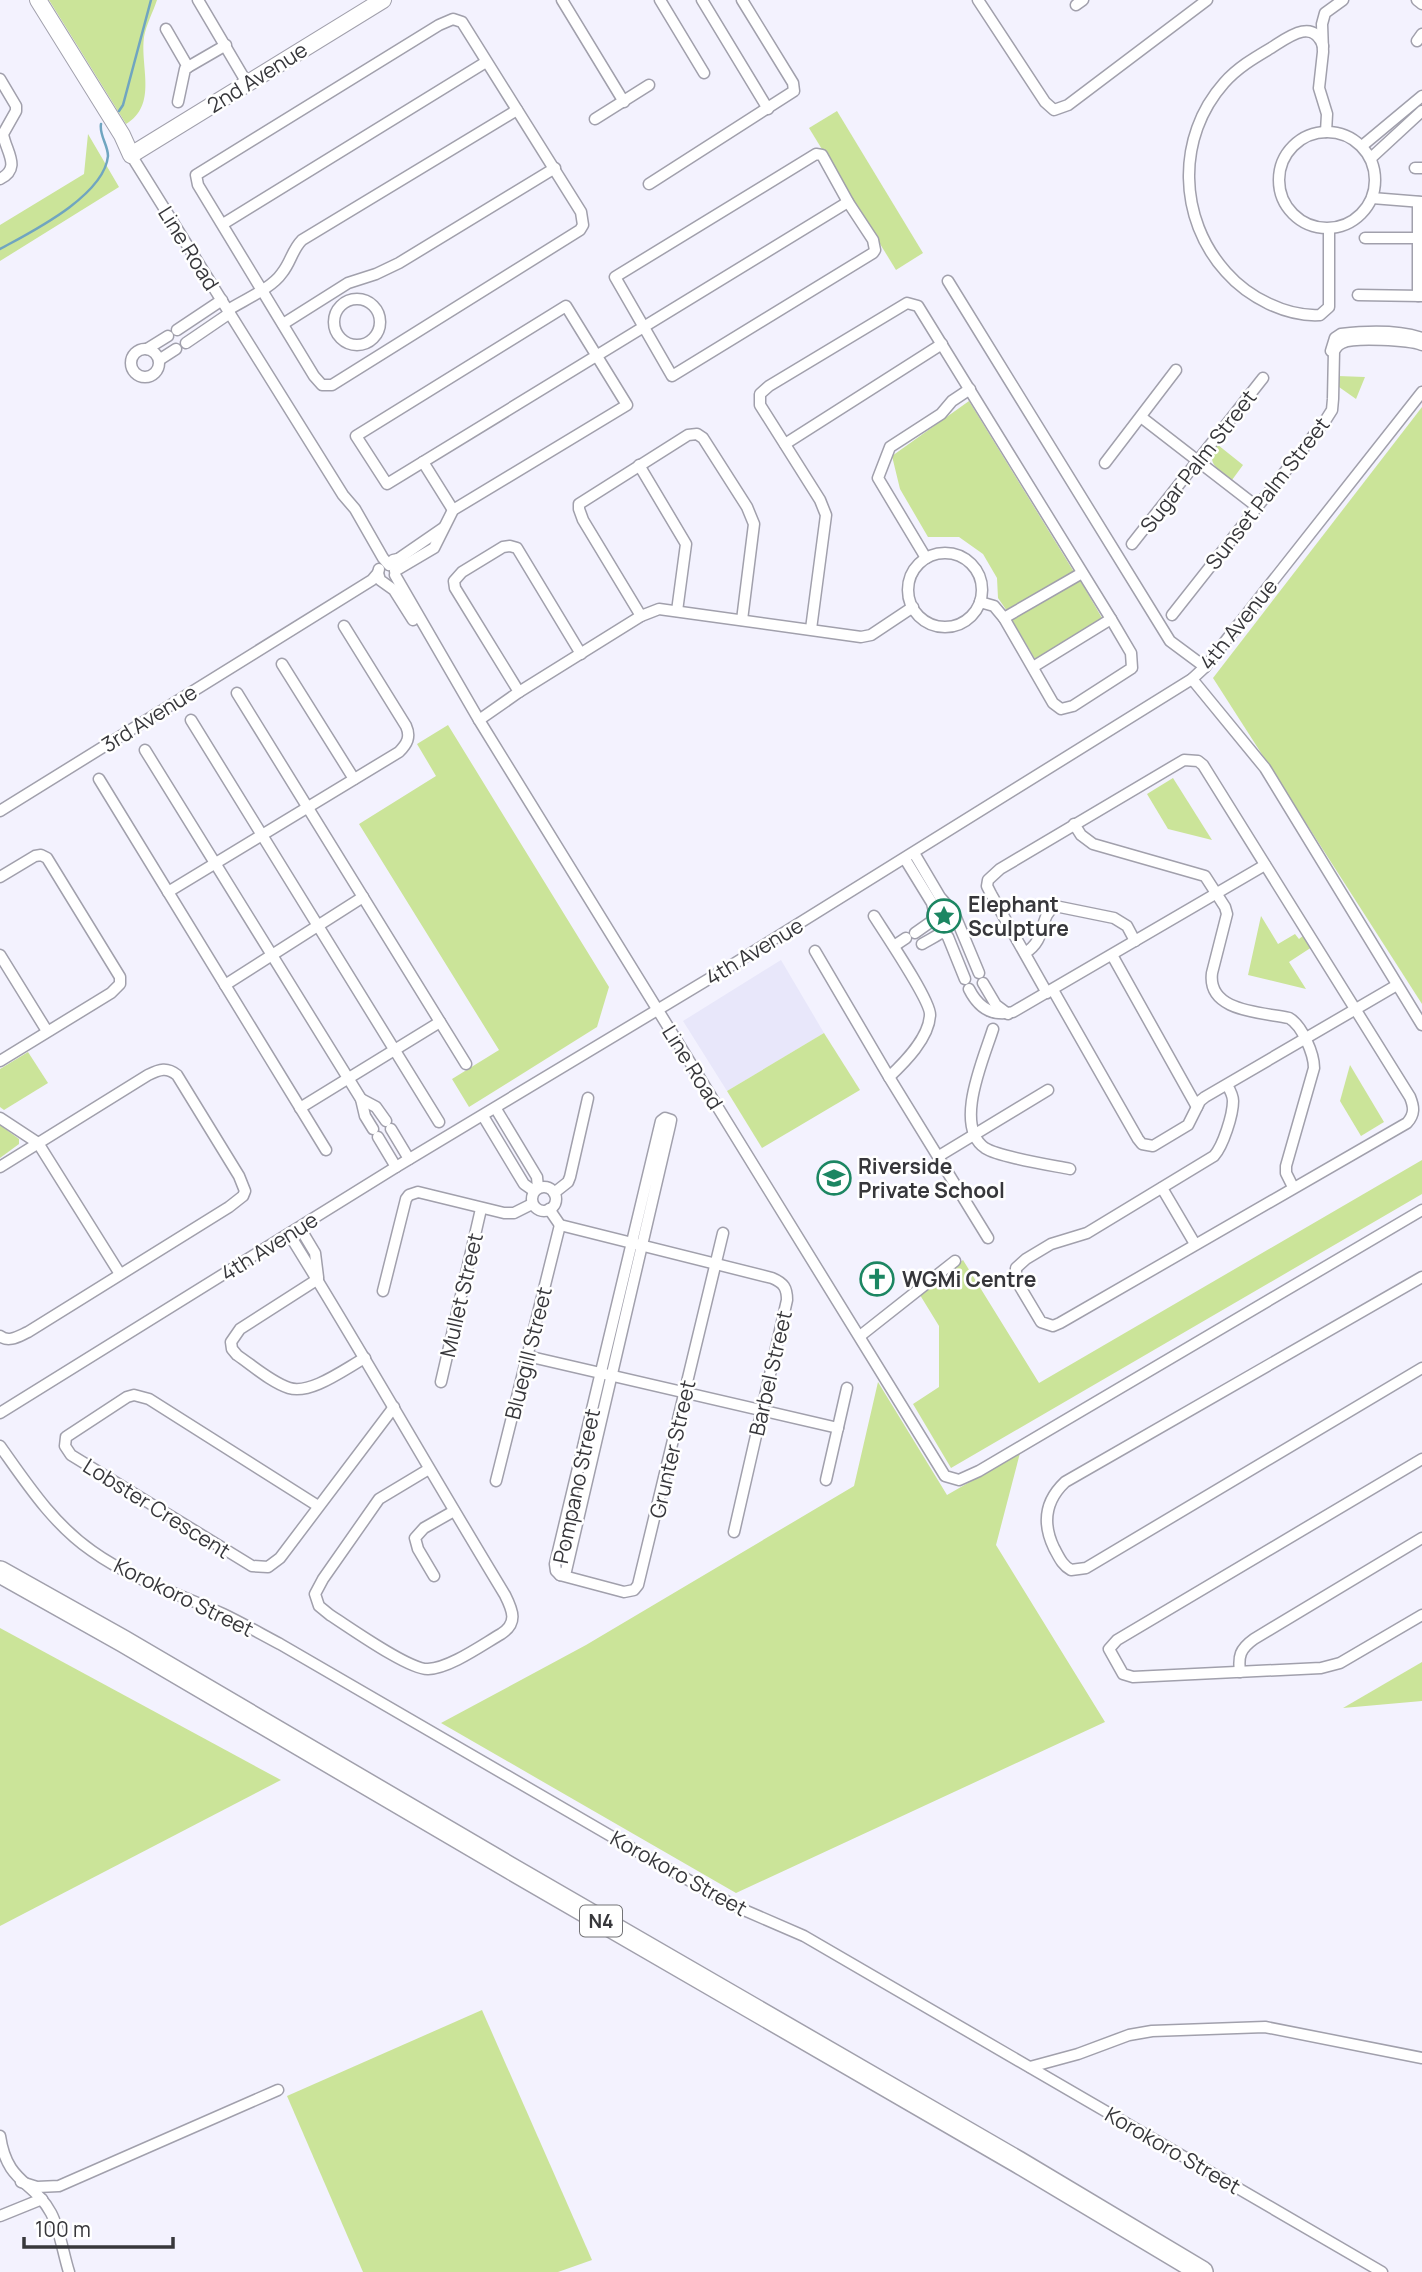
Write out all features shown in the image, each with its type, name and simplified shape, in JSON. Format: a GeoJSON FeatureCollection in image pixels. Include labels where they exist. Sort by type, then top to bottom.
{"type":"FeatureCollection","features":[{"type":"Feature","properties":{"kind":"highway"},"geometry":{"type":"LineString","coordinates":[[0,1560],[209,1684],[262,1723]]}},
{"type":"Feature","properties":{"kind":"highway","name":"N4"},"geometry":{"type":"LineString","coordinates":[[0,1572],[1018,2162],[1202,2272]]}},
{"type":"Feature","properties":{"kind":"highway"},"geometry":{"type":"LineString","coordinates":[[0,1580],[123,1641]]}},
{"type":"Feature","properties":{"kind":"street","name":"Line Road"},"geometry":{"type":"LineString","coordinates":[[38,0],[122,135],[131,155],[343,495],[355,509],[387,571],[439,647],[442,658],[479,720],[945,1476],[960,1480],[979,1471],[1422,1210]]}},
{"type":"Feature","properties":{"kind":"street"},"geometry":{"type":"LineString","coordinates":[[198,0],[247,83]]}},
{"type":"Feature","properties":{"kind":"street","name":"2nd Avenue"},"geometry":{"type":"LineString","coordinates":[[131,155],[383,0]]}},
{"type":"Feature","properties":{"kind":"street"},"geometry":{"type":"LineString","coordinates":[[562,0],[624,102]]}},
{"type":"Feature","properties":{"kind":"street"},"geometry":{"type":"LineString","coordinates":[[660,0],[704,73]]}},
{"type":"Feature","properties":{"kind":"street"},"geometry":{"type":"LineString","coordinates":[[702,0],[768,109]]}},
{"type":"Feature","properties":{"kind":"street"},"geometry":{"type":"LineString","coordinates":[[649,184],[792,94],[794,87],[742,0]]}},
{"type":"Feature","properties":{"kind":"street"},"geometry":{"type":"LineString","coordinates":[[978,0],[1045,102],[1054,110],[1068,105],[1207,0]]}},
{"type":"Feature","properties":{"kind":"street"},"geometry":{"type":"LineString","coordinates":[[1329,229],[1329,307],[1320,315],[1297,313],[1250,293],[1234,281],[1210,254],[1190,197],[1189,173],[1195,131],[1216,93],[1233,74],[1251,60],[1343,0]]}},
{"type":"Feature","properties":{"kind":"street"},"geometry":{"type":"LineString","coordinates":[[1417,0],[1422,4]]}},
{"type":"Feature","properties":{"kind":"street"},"geometry":{"type":"LineString","coordinates":[[1325,13],[1322,24],[1319,88],[1327,114],[1326,132]]}},
{"type":"Feature","properties":{"kind":"street"},"geometry":{"type":"LineString","coordinates":[[453,19],[462,22],[517,110],[581,212],[583,225],[580,230],[332,385],[323,385],[314,376],[198,185],[195,179],[199,171],[453,19]]}},
{"type":"Feature","properties":{"kind":"street"},"geometry":{"type":"LineString","coordinates":[[166,29],[188,67]]}},
{"type":"Feature","properties":{"kind":"street"},"geometry":{"type":"LineString","coordinates":[[1291,35],[1302,31],[1312,33],[1321,40],[1323,46]]}},
{"type":"Feature","properties":{"kind":"street"},"geometry":{"type":"LineString","coordinates":[[178,102],[185,69],[226,45]]}},
{"type":"Feature","properties":{"kind":"street"},"geometry":{"type":"LineString","coordinates":[[223,224],[486,62]]}},
{"type":"Feature","properties":{"kind":"street"},"geometry":{"type":"LineString","coordinates":[[0,79],[16,106],[16,111],[3,134],[12,159],[12,168],[7,176],[0,179]]}},
{"type":"Feature","properties":{"kind":"street"},"geometry":{"type":"LineString","coordinates":[[595,119],[649,85]]}},
{"type":"Feature","properties":{"kind":"street"},"geometry":{"type":"LineString","coordinates":[[1362,146],[1422,96]]}},
{"type":"Feature","properties":{"kind":"street"},"geometry":{"type":"LineString","coordinates":[[147,349],[155,353],[159,360],[158,370],[150,377],[141,377],[134,373],[130,363],[131,357],[137,351],[147,349],[173,333],[262,289],[281,275],[302,240],[517,110]]}},
{"type":"Feature","properties":{"kind":"street"},"geometry":{"type":"LineString","coordinates":[[1371,158],[1422,111]]}},
{"type":"Feature","properties":{"kind":"street"},"geometry":{"type":"LineString","coordinates":[[1315,132],[1347,135],[1362,146],[1371,158],[1376,173],[1372,198],[1358,218],[1329,229],[1311,225],[1298,218],[1287,207],[1280,193],[1278,177],[1289,149],[1301,138],[1315,132]]}},
{"type":"Feature","properties":{"kind":"street"},"geometry":{"type":"LineString","coordinates":[[822,155],[873,240],[873,253],[672,376],[643,328],[615,277],[811,156],[822,155]]}},
{"type":"Feature","properties":{"kind":"street"},"geometry":{"type":"LineString","coordinates":[[284,324],[348,283],[399,263],[555,168]]}},
{"type":"Feature","properties":{"kind":"street"},"geometry":{"type":"LineString","coordinates":[[1358,295],[1420,296],[1420,202],[1372,198]]}},
{"type":"Feature","properties":{"kind":"street"},"geometry":{"type":"LineString","coordinates":[[423,462],[453,510],[626,405],[597,357],[566,306],[356,436],[387,484],[423,462],[597,357],[848,202]]}},
{"type":"Feature","properties":{"kind":"street"},"geometry":{"type":"LineString","coordinates":[[1364,238],[1420,238]]}},
{"type":"Feature","properties":{"kind":"street"},"geometry":{"type":"LineString","coordinates":[[948,281],[1170,641],[1205,667]]}},
{"type":"Feature","properties":{"kind":"street"},"geometry":{"type":"LineString","coordinates":[[335,291],[342,305]]}},
{"type":"Feature","properties":{"kind":"street"},"geometry":{"type":"LineString","coordinates":[[353,299],[361,299],[374,307],[380,321],[375,335],[369,341],[355,345],[342,340],[337,334],[335,313],[342,305],[353,299]]}},
{"type":"Feature","properties":{"kind":"street"},"geometry":{"type":"LineString","coordinates":[[811,629],[826,515],[820,500],[760,405],[760,394],[907,303],[918,306],[970,389],[1131,653],[1132,668],[1073,706],[1061,709],[1056,706],[1004,618],[994,606],[980,602]]}},
{"type":"Feature","properties":{"kind":"street"},"geometry":{"type":"LineString","coordinates":[[159,360],[181,346],[227,308]]}},
{"type":"Feature","properties":{"kind":"street"},"geometry":{"type":"LineString","coordinates":[[1333,360],[1332,344],[1341,334],[1388,333],[1422,338]]}},
{"type":"Feature","properties":{"kind":"street"},"geometry":{"type":"LineString","coordinates":[[369,341],[377,356]]}},
{"type":"Feature","properties":{"kind":"street"},"geometry":{"type":"LineString","coordinates":[[1333,360],[1334,351],[1339,344],[1345,342],[1408,341],[1422,345]]}},
{"type":"Feature","properties":{"kind":"street"},"geometry":{"type":"LineString","coordinates":[[785,444],[942,344]]}},
{"type":"Feature","properties":{"kind":"street","name":"Sunset Palm Street"},"geometry":{"type":"LineString","coordinates":[[1172,615],[1332,410],[1333,360]]}},
{"type":"Feature","properties":{"kind":"street"},"geometry":{"type":"LineString","coordinates":[[1105,463],[1176,370]]}},
{"type":"Feature","properties":{"kind":"street","name":"Sugar Palm Street"},"geometry":{"type":"LineString","coordinates":[[1132,544],[1263,378]]}},
{"type":"Feature","properties":{"kind":"street"},"geometry":{"type":"LineString","coordinates":[[926,558],[878,478],[890,447],[941,414],[952,401],[970,389]]}},
{"type":"Feature","properties":{"kind":"street","name":"4th Avenue"},"geometry":{"type":"LineString","coordinates":[[0,1413],[409,1159],[496,1109],[1192,680],[1422,392]]}},
{"type":"Feature","properties":{"kind":"street"},"geometry":{"type":"LineString","coordinates":[[1140,417],[1256,506]]}},
{"type":"Feature","properties":{"kind":"street"},"geometry":{"type":"LineString","coordinates":[[641,616],[579,509],[582,501],[688,435],[697,433],[703,438],[747,508],[754,524],[742,620]]}},
{"type":"Feature","properties":{"kind":"street"},"geometry":{"type":"LineString","coordinates":[[639,465],[686,544],[677,611]]}},
{"type":"Feature","properties":{"kind":"street","name":"3rd Avenue"},"geometry":{"type":"LineString","coordinates":[[0,811],[297,625],[387,571],[434,548],[453,510]]}},
{"type":"Feature","properties":{"kind":"street"},"geometry":{"type":"LineString","coordinates":[[519,692],[455,588],[454,582],[458,576],[503,547],[510,545],[517,548],[581,654]]}},
{"type":"Feature","properties":{"kind":"street"},"geometry":{"type":"LineString","coordinates":[[948,553],[969,561],[981,580],[980,602],[968,619],[948,626],[928,622],[913,607],[909,594],[910,580],[916,568],[926,558],[948,553]]}},
{"type":"Feature","properties":{"kind":"street"},"geometry":{"type":"LineString","coordinates":[[1004,618],[1082,573]]}},
{"type":"Feature","properties":{"kind":"street"},"geometry":{"type":"LineString","coordinates":[[479,720],[641,616],[659,609],[861,637],[871,635],[913,607]]}},
{"type":"Feature","properties":{"kind":"street"},"geometry":{"type":"LineString","coordinates":[[1033,667],[1111,619]]}},
{"type":"Feature","properties":{"kind":"street"},"geometry":{"type":"LineString","coordinates":[[168,892],[405,746],[409,733],[344,626]]}},
{"type":"Feature","properties":{"kind":"street"},"geometry":{"type":"LineString","coordinates":[[282,664],[354,779]]}},
{"type":"Feature","properties":{"kind":"street"},"geometry":{"type":"LineString","coordinates":[[1192,680],[1265,768],[1422,1025]]}},
{"type":"Feature","properties":{"kind":"street"},"geometry":{"type":"LineString","coordinates":[[237,693],[466,1064]]}},
{"type":"Feature","properties":{"kind":"street"},"geometry":{"type":"LineString","coordinates":[[191,720],[439,1122]]}},
{"type":"Feature","properties":{"kind":"street"},"geometry":{"type":"LineString","coordinates":[[145,750],[361,1098],[365,1116],[396,1167]]}},
{"type":"Feature","properties":{"kind":"street"},"geometry":{"type":"LineString","coordinates":[[1227,1085],[1232,1094],[1233,1105],[1219,1152],[1087,1233],[1051,1244],[1016,1268],[1016,1280],[1041,1322],[1053,1326],[1412,1118],[1414,1111],[1410,1097],[1356,1010],[1265,865],[1203,765],[1198,761],[1184,760],[992,874],[988,880],[990,894],[1142,1143],[1153,1146],[1181,1130],[1188,1125],[1205,1097],[1305,1040],[1356,1010],[1397,985]]}},
{"type":"Feature","properties":{"kind":"street"},"geometry":{"type":"LineString","coordinates":[[99,779],[326,1150]]}},
{"type":"Feature","properties":{"kind":"street"},"geometry":{"type":"LineString","coordinates":[[1074,824],[1081,835],[1093,844],[1197,872],[1205,876],[1217,894],[1227,914],[1212,973],[1211,981],[1216,995],[1226,1004],[1293,1020],[1314,1059],[1314,1068],[1286,1166],[1286,1173],[1293,1187]]}},
{"type":"Feature","properties":{"kind":"street"},"geometry":{"type":"LineString","coordinates":[[0,877],[29,858],[41,855],[50,861],[118,972],[120,984],[111,993],[0,1061]]}},
{"type":"Feature","properties":{"kind":"street"},"geometry":{"type":"LineString","coordinates":[[909,856],[954,913],[981,978],[996,1005],[1007,1014]]}},
{"type":"Feature","properties":{"kind":"street"},"geometry":{"type":"LineString","coordinates":[[894,946],[932,921],[932,903],[909,856]]}},
{"type":"Feature","properties":{"kind":"street"},"geometry":{"type":"LineString","coordinates":[[933,913],[979,1004],[990,1012],[1007,1014],[1050,992],[1265,865]]}},
{"type":"Feature","properties":{"kind":"street"},"geometry":{"type":"LineString","coordinates":[[225,985],[363,897]]}},
{"type":"Feature","properties":{"kind":"street"},"geometry":{"type":"LineString","coordinates":[[1025,953],[1038,941],[1048,913],[1055,906],[1114,918],[1127,926],[1135,941]]}},
{"type":"Feature","properties":{"kind":"street"},"geometry":{"type":"LineString","coordinates":[[901,957],[943,931],[954,920],[954,913]]}},
{"type":"Feature","properties":{"kind":"street"},"geometry":{"type":"LineString","coordinates":[[874,916],[930,1007],[930,1016],[913,1054],[888,1077]]}},
{"type":"Feature","properties":{"kind":"street"},"geometry":{"type":"LineString","coordinates":[[815,951],[888,1077],[988,1238]]}},
{"type":"Feature","properties":{"kind":"street"},"geometry":{"type":"LineString","coordinates":[[0,955],[47,1031]]}},
{"type":"Feature","properties":{"kind":"street"},"geometry":{"type":"LineString","coordinates":[[1112,955],[1197,1107]]}},
{"type":"Feature","properties":{"kind":"street"},"geometry":{"type":"LineString","coordinates":[[300,1108],[440,1021]]}},
{"type":"Feature","properties":{"kind":"street"},"geometry":{"type":"LineString","coordinates":[[993,1029],[972,1099],[970,1117],[974,1135],[982,1146],[996,1153],[1070,1169]]}},
{"type":"Feature","properties":{"kind":"street"},"geometry":{"type":"LineString","coordinates":[[0,1167],[148,1074],[165,1069],[177,1075],[239,1176],[245,1191],[243,1196],[229,1207],[28,1332],[12,1339],[3,1339],[0,1336]]}},
{"type":"Feature","properties":{"kind":"street"},"geometry":{"type":"LineString","coordinates":[[939,1156],[1048,1090]]}},
{"type":"Feature","properties":{"kind":"street"},"geometry":{"type":"LineString","coordinates":[[361,1098],[376,1107],[409,1159]]}},
{"type":"Feature","properties":{"kind":"street"},"geometry":{"type":"LineString","coordinates":[[554,1193],[568,1182],[570,1177],[589,1098]]}},
{"type":"Feature","properties":{"kind":"street"},"geometry":{"type":"LineString","coordinates":[[482,1116],[524,1184],[536,1189],[547,1187],[554,1193],[555,1202],[549,1209],[540,1210],[532,1204],[531,1199],[536,1189],[537,1177],[496,1109]]}},
{"type":"Feature","properties":{"kind":"street"},"geometry":{"type":"LineString","coordinates":[[0,1118],[38,1143],[120,1274]]}},
{"type":"Feature","properties":{"kind":"street","name":"Pompano Street"},"geometry":{"type":"LineString","coordinates":[[560,1575],[566,1571],[568,1540],[661,1146]]}},
{"type":"Feature","properties":{"kind":"street"},"geometry":{"type":"LineString","coordinates":[[1162,1188],[1195,1244]]}},
{"type":"Feature","properties":{"kind":"street"},"geometry":{"type":"LineString","coordinates":[[383,1291],[409,1195],[418,1192],[504,1213],[514,1213],[532,1204]]}},
{"type":"Feature","properties":{"kind":"street","name":"Mullet Street"},"geometry":{"type":"LineString","coordinates":[[441,1382],[481,1209]]}},
{"type":"Feature","properties":{"kind":"street"},"geometry":{"type":"LineString","coordinates":[[549,1209],[560,1226],[716,1264]]}},
{"type":"Feature","properties":{"kind":"street","name":"Bluegill Street"},"geometry":{"type":"LineString","coordinates":[[496,1481],[560,1226]]}},
{"type":"Feature","properties":{"kind":"street"},"geometry":{"type":"LineString","coordinates":[[300,1228],[316,1253],[318,1279]]}},
{"type":"Feature","properties":{"kind":"street","name":"Grunter Street"},"geometry":{"type":"LineString","coordinates":[[560,1575],[624,1592],[636,1588],[649,1546],[723,1233]]}},
{"type":"Feature","properties":{"kind":"street"},"geometry":{"type":"LineString","coordinates":[[289,1234],[318,1279],[510,1605],[513,1622],[509,1629],[445,1665],[427,1670],[410,1665],[330,1615],[319,1606],[315,1594],[372,1507],[385,1494],[429,1469]]}},
{"type":"Feature","properties":{"kind":"street"},"geometry":{"type":"LineString","coordinates":[[859,1336],[955,1261]]}},
{"type":"Feature","properties":{"kind":"street","name":"Barbel Street"},"geometry":{"type":"LineString","coordinates":[[716,1264],[779,1281],[786,1288],[787,1300],[734,1532]]}},
{"type":"Feature","properties":{"kind":"street"},"geometry":{"type":"LineString","coordinates":[[1422,1278],[1065,1482],[1048,1507],[1048,1535],[1066,1568],[1086,1568],[1422,1368]]}},
{"type":"Feature","properties":{"kind":"street"},"geometry":{"type":"LineString","coordinates":[[318,1279],[240,1329],[231,1342],[232,1349],[281,1384],[298,1390],[315,1386],[365,1358]]}},
{"type":"Feature","properties":{"kind":"street"},"geometry":{"type":"LineString","coordinates":[[527,1356],[838,1428]]}},
{"type":"Feature","properties":{"kind":"street"},"geometry":{"type":"LineString","coordinates":[[826,1480],[847,1388]]}},
{"type":"Feature","properties":{"kind":"street","name":"Lobster Crescent"},"geometry":{"type":"LineString","coordinates":[[318,1506],[140,1395],[127,1397],[68,1435],[65,1441],[67,1451],[71,1454],[257,1568],[268,1567],[276,1563],[394,1407]]}},
{"type":"Feature","properties":{"kind":"street","name":"Korokoro Street"},"geometry":{"type":"LineString","coordinates":[[0,1446],[52,1515],[91,1551],[280,1644],[647,1857],[737,1907],[804,1936],[1382,2272]]}},
{"type":"Feature","properties":{"kind":"street"},"geometry":{"type":"LineString","coordinates":[[1422,1460],[1117,1640],[1109,1649],[1123,1674],[1127,1676],[1332,1666],[1422,1615]]}},
{"type":"Feature","properties":{"kind":"street"},"geometry":{"type":"LineString","coordinates":[[435,1576],[418,1549],[415,1538],[424,1528],[454,1511]]}},
{"type":"Feature","properties":{"kind":"street"},"geometry":{"type":"LineString","coordinates":[[1240,1672],[1240,1651],[1254,1639],[1422,1538]]}},
{"type":"Feature","properties":{"kind":"street"},"geometry":{"type":"LineString","coordinates":[[1030,2067],[1078,2054],[1129,2035],[1152,2031],[1265,2027],[1422,2058]]}},
{"type":"Feature","properties":{"kind":"street"},"geometry":{"type":"LineString","coordinates":[[21,2182],[37,2187],[59,2186],[278,2090]]}},
{"type":"Feature","properties":{"kind":"street"},"geometry":{"type":"LineString","coordinates":[[0,2136],[5,2158],[12,2172],[42,2199],[52,2215],[69,2272]]}},
{"type":"Feature","properties":{"kind":"street"},"geometry":{"type":"LineString","coordinates":[[0,2216],[42,2199]]}},
{"type":"Feature","properties":{"kind":"shaded area"},"geometry":{"type":"Polygon","coordinates":[[[781,960],[824,1033],[727,1091],[683,1021],[781,960]]]}},
{"type":"Feature","properties":{"kind":"green space"},"geometry":{"type":"Polygon","coordinates":[[[49,0],[157,0],[144,37],[145,96],[136,116],[126,124],[49,0]]]}},
{"type":"Feature","properties":{"kind":"green space"},"geometry":{"type":"Polygon","coordinates":[[[837,111],[923,253],[896,270],[809,128],[837,111]]]}},
{"type":"Feature","properties":{"kind":"green space"},"geometry":{"type":"Polygon","coordinates":[[[88,134],[119,187],[0,261],[0,225],[84,174],[88,134]]]}},
{"type":"Feature","properties":{"kind":"green space"},"geometry":{"type":"Polygon","coordinates":[[[1338,376],[1365,377],[1356,399],[1339,387],[1338,376]]]}},
{"type":"Feature","properties":{"kind":"green space"},"geometry":{"type":"Polygon","coordinates":[[[969,401],[1074,572],[1007,611],[998,598],[997,578],[983,554],[959,537],[928,537],[900,489],[892,456],[969,401]]]}},
{"type":"Feature","properties":{"kind":"green space"},"geometry":{"type":"Polygon","coordinates":[[[1422,407],[1422,1004],[1213,678],[1422,407]]]}},
{"type":"Feature","properties":{"kind":"green space"},"geometry":{"type":"Polygon","coordinates":[[[1218,445],[1243,465],[1232,480],[1212,461],[1218,445]]]}},
{"type":"Feature","properties":{"kind":"green space"},"geometry":{"type":"Polygon","coordinates":[[[1080,580],[1102,618],[1035,659],[1012,620],[1080,580]]]}},
{"type":"Feature","properties":{"kind":"green space"},"geometry":{"type":"Polygon","coordinates":[[[448,725],[609,987],[597,1027],[469,1107],[452,1079],[499,1050],[359,824],[436,776],[417,744],[448,725]]]}},
{"type":"Feature","properties":{"kind":"green space"},"geometry":{"type":"Polygon","coordinates":[[[1173,778],[1212,840],[1168,829],[1147,794],[1173,778]]]}},
{"type":"Feature","properties":{"kind":"green space"},"geometry":{"type":"Polygon","coordinates":[[[1261,916],[1278,944],[1295,934],[1299,939],[1304,935],[1312,947],[1289,962],[1306,989],[1248,975],[1261,916]]]}},
{"type":"Feature","properties":{"kind":"green space"},"geometry":{"type":"Polygon","coordinates":[[[824,1033],[860,1090],[762,1148],[727,1091],[824,1033]]]}},
{"type":"Feature","properties":{"kind":"green space"},"geometry":{"type":"Polygon","coordinates":[[[28,1052],[48,1083],[4,1110],[0,1107],[0,1069],[28,1052]]]}},
{"type":"Feature","properties":{"kind":"green space"},"geometry":{"type":"Polygon","coordinates":[[[1350,1065],[1384,1122],[1361,1136],[1340,1101],[1350,1065]]]}},
{"type":"Feature","properties":{"kind":"green space"},"geometry":{"type":"Polygon","coordinates":[[[0,1125],[19,1139],[19,1144],[0,1158],[0,1125]]]}},
{"type":"Feature","properties":{"kind":"green space"},"geometry":{"type":"Polygon","coordinates":[[[1422,1160],[1422,1194],[951,1468],[913,1404],[939,1387],[939,1326],[920,1295],[963,1260],[1039,1383],[1422,1160]]]}},
{"type":"Feature","properties":{"kind":"green space"},"geometry":{"type":"Polygon","coordinates":[[[878,1382],[947,1495],[1020,1453],[996,1545],[1105,1722],[736,1893],[441,1723],[586,1645],[854,1486],[878,1382]]]}},
{"type":"Feature","properties":{"kind":"green space"},"geometry":{"type":"Polygon","coordinates":[[[0,1628],[281,1780],[0,1926],[0,1628]]]}},
{"type":"Feature","properties":{"kind":"green space"},"geometry":{"type":"Polygon","coordinates":[[[1422,1662],[1422,1701],[1343,1708],[1422,1662]]]}},
{"type":"Feature","properties":{"kind":"green space"},"geometry":{"type":"Polygon","coordinates":[[[482,2010],[592,2260],[558,2272],[363,2272],[287,2096],[482,2010]]]}},
{"type":"Feature","properties":{"kind":"waterway"},"geometry":{"type":"LineString","coordinates":[[119,111],[123,105],[151,0]]}},
{"type":"Feature","properties":{"kind":"waterway"},"geometry":{"type":"LineString","coordinates":[[0,249],[64,211],[94,185],[108,156],[101,124]]}},
{"type":"Feature","properties":{"kind":"place","name":"Elephant Sculpture"},"geometry":{"type":"Point","coordinates":[944,916]}},
{"type":"Feature","properties":{"kind":"place","name":"Riverside Private School"},"geometry":{"type":"Point","coordinates":[834,1178]}},
{"type":"Feature","properties":{"kind":"place","name":"WGMi Centre"},"geometry":{"type":"Point","coordinates":[877,1279]}}]}
